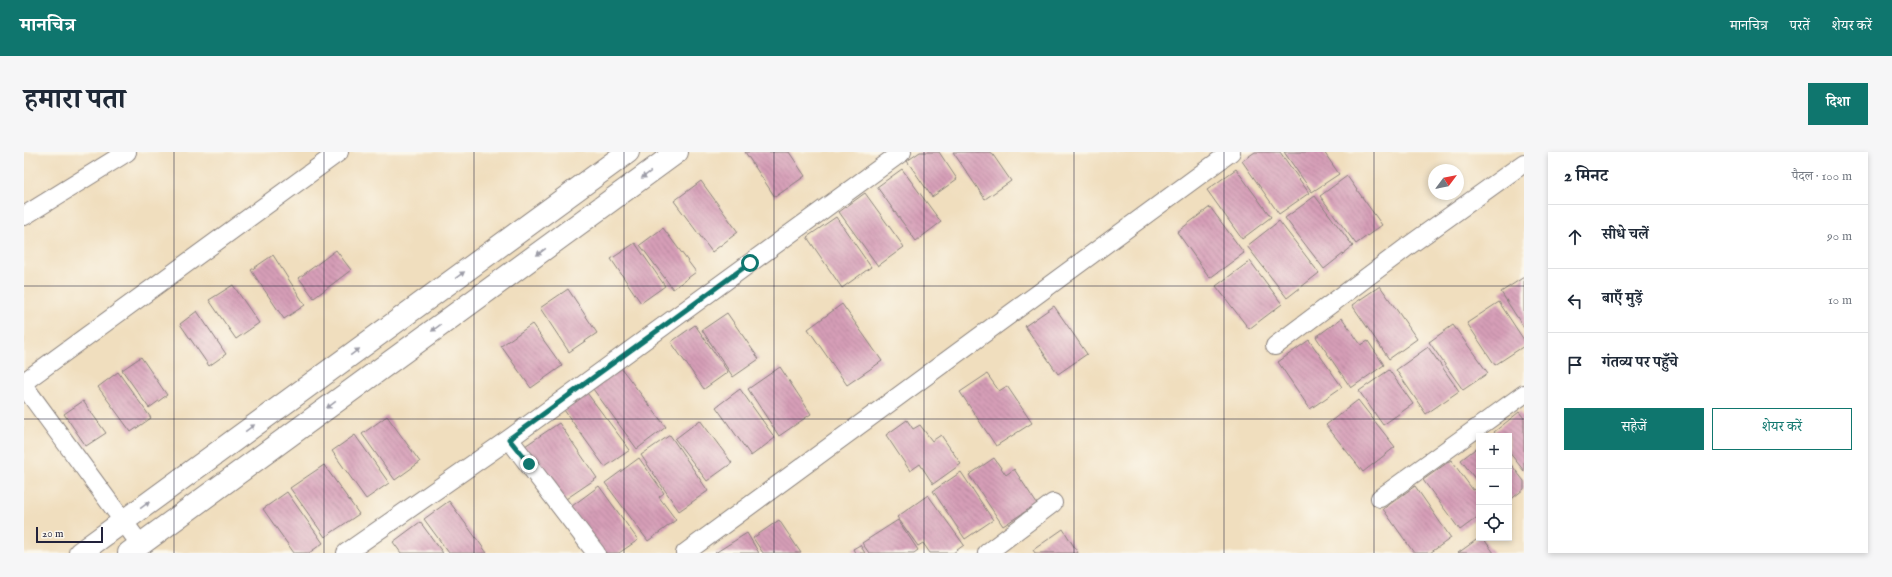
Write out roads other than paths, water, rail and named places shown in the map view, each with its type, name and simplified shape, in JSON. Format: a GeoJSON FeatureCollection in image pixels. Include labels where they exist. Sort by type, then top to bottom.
{"type":"FeatureCollection","features":[{"type":"Feature","properties":{"kind":"street"},"geometry":{"type":"LineString","coordinates":[[24,216],[127,152]]}},
{"type":"Feature","properties":{"kind":"street"},"geometry":{"type":"LineString","coordinates":[[24,382],[339,152]]}},
{"type":"Feature","properties":{"kind":"street"},"geometry":{"type":"LineString","coordinates":[[80,553],[628,152]]}},
{"type":"Feature","properties":{"kind":"street"},"geometry":{"type":"LineString","coordinates":[[24,386],[122,522],[135,549],[677,152]]}},
{"type":"Feature","properties":{"kind":"street"},"geometry":{"type":"LineString","coordinates":[[346,553],[509,439],[902,152]]}},
{"type":"Feature","properties":{"kind":"street"},"geometry":{"type":"LineString","coordinates":[[685,553],[1231,152]]}},
{"type":"Feature","properties":{"kind":"street"},"geometry":{"type":"LineString","coordinates":[[1275,346],[1407,247],[1524,163]]}},
{"type":"Feature","properties":{"kind":"street"},"geometry":{"type":"LineString","coordinates":[[1380,498],[1524,394]]}},
{"type":"Feature","properties":{"kind":"street"},"geometry":{"type":"LineString","coordinates":[[509,439],[596,553]]}},
{"type":"Feature","properties":{"kind":"street"},"geometry":{"type":"LineString","coordinates":[[987,553],[1053,503]]}}]}
